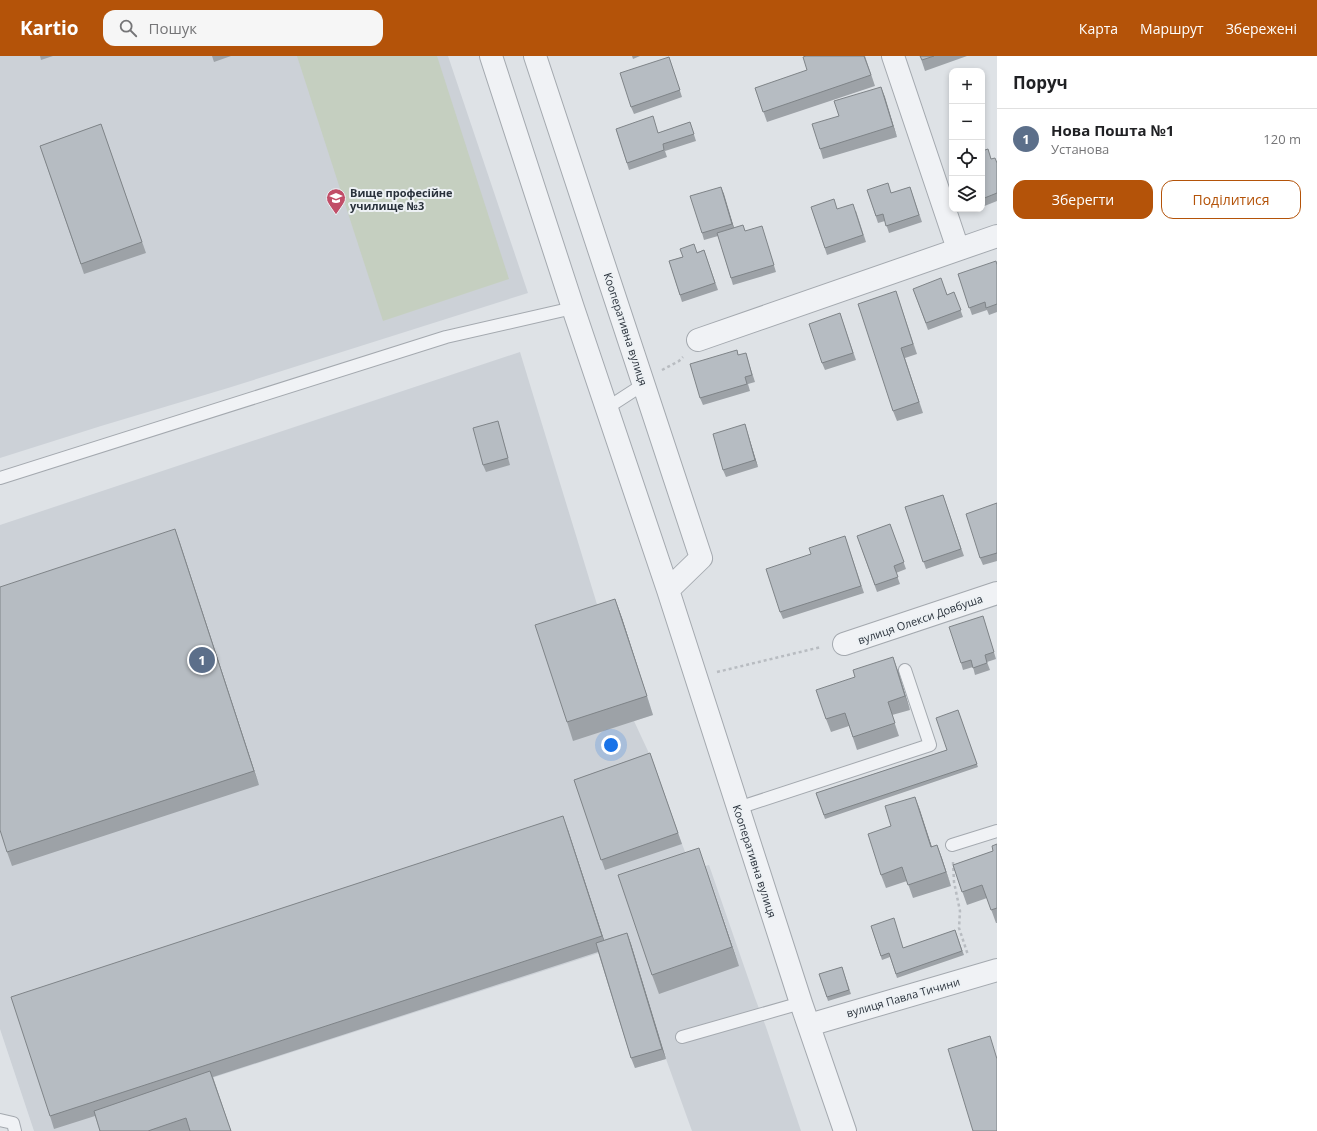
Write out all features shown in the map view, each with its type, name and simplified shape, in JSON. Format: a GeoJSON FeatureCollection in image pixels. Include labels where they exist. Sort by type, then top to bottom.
{"type":"FeatureCollection","features":[{"type":"Feature","properties":{"kind":"street","name":"Кооперативна вулиця"},"geometry":{"type":"LineString","coordinates":[[491,56],[573,308],[668,590],[801,1003],[845,1131]]}},
{"type":"Feature","properties":{"kind":"street","name":"Кооперативна вулиця"},"geometry":{"type":"LineString","coordinates":[[535,56],[701,558],[668,590]]}},
{"type":"Feature","properties":{"kind":"street"},"geometry":{"type":"LineString","coordinates":[[893,56],[958,249]]}},
{"type":"Feature","properties":{"kind":"street"},"geometry":{"type":"LineString","coordinates":[[698,340],[997,236]]}},
{"type":"Feature","properties":{"kind":"street","name":"вулиця Олекси Довбуша"},"geometry":{"type":"LineString","coordinates":[[844,644],[997,593]]}},
{"type":"Feature","properties":{"kind":"street","name":"вулиця Павла Тичини"},"geometry":{"type":"LineString","coordinates":[[809,1025],[997,970]]}},
{"type":"Feature","properties":{"kind":"lane"},"geometry":{"type":"LineString","coordinates":[[0,478],[446,337],[573,308]]}},
{"type":"Feature","properties":{"kind":"lane"},"geometry":{"type":"LineString","coordinates":[[607,408],[643,380]]}},
{"type":"Feature","properties":{"kind":"lane"},"geometry":{"type":"LineString","coordinates":[[738,808],[930,745],[905,670]]}},
{"type":"Feature","properties":{"kind":"lane"},"geometry":{"type":"LineString","coordinates":[[952,846],[997,831]]}},
{"type":"Feature","properties":{"kind":"lane"},"geometry":{"type":"LineString","coordinates":[[682,1037],[801,1003]]}},
{"type":"Feature","properties":{"kind":"lane"},"geometry":{"type":"LineString","coordinates":[[0,1120],[13,1123],[15,1131]]}},
{"type":"Feature","properties":{"kind":"path"},"geometry":{"type":"LineString","coordinates":[[643,380],[679,361],[698,340]]}},
{"type":"Feature","properties":{"kind":"path"},"geometry":{"type":"LineString","coordinates":[[696,677],[816,647],[844,644]]}},
{"type":"Feature","properties":{"kind":"path"},"geometry":{"type":"LineString","coordinates":[[952,846],[954,882],[960,911],[959,928],[975,976]]}},
{"type":"Feature","properties":{"kind":"shaded area","name":"Вище професійне училище №3"},"geometry":{"type":"Polygon","coordinates":[[[0,56],[448,56],[528,293],[0,458],[0,56]]]}},
{"type":"Feature","properties":{"kind":"shaded area"},"geometry":{"type":"Polygon","coordinates":[[[520,352],[603,624],[622,618],[653,715],[634,721],[654,764],[692,870],[709,865],[801,1131],[692,1131],[666,1059],[635,1068],[599,953],[209,1079],[215,1084],[231,1131],[34,1131],[0,1029],[0,525],[520,352]]]}},
{"type":"Feature","properties":{"kind":"green space"},"geometry":{"type":"Polygon","coordinates":[[[297,56],[437,56],[509,279],[383,321],[297,56]]]}},
{"type":"Feature","properties":{"kind":"building"},"geometry":{"type":"Polygon","coordinates":[[[864,56],[871,75],[763,112],[755,88],[807,70],[803,57],[864,56]]]}},
{"type":"Feature","properties":{"kind":"building"},"geometry":{"type":"Polygon","coordinates":[[[920,56],[934,56],[922,60],[920,56]]]}},
{"type":"Feature","properties":{"kind":"building"},"geometry":{"type":"Polygon","coordinates":[[[669,57],[680,90],[631,107],[620,73],[669,57]]]}},
{"type":"Feature","properties":{"kind":"building"},"geometry":{"type":"Polygon","coordinates":[[[881,87],[893,126],[820,149],[812,124],[839,116],[834,101],[881,87]]]}},
{"type":"Feature","properties":{"kind":"building"},"geometry":{"type":"Polygon","coordinates":[[[653,116],[658,133],[690,122],[694,134],[663,144],[664,150],[627,163],[616,129],[653,116]]]}},
{"type":"Feature","properties":{"kind":"building"},"geometry":{"type":"Polygon","coordinates":[[[101,124],[142,242],[81,264],[40,146],[101,124]]]}},
{"type":"Feature","properties":{"kind":"building"},"geometry":{"type":"Polygon","coordinates":[[[988,149],[991,159],[995,158],[997,163],[997,193],[985,198],[985,176],[985,150],[988,149]]]}},
{"type":"Feature","properties":{"kind":"building"},"geometry":{"type":"Polygon","coordinates":[[[888,183],[891,193],[910,187],[919,215],[886,226],[883,214],[876,216],[867,190],[888,183]]]}},
{"type":"Feature","properties":{"kind":"building"},"geometry":{"type":"Polygon","coordinates":[[[721,187],[732,224],[702,233],[690,196],[721,187]]]}},
{"type":"Feature","properties":{"kind":"building"},"geometry":{"type":"Polygon","coordinates":[[[834,199],[837,209],[853,204],[863,235],[825,248],[811,207],[834,199]]]}},
{"type":"Feature","properties":{"kind":"building"},"geometry":{"type":"Polygon","coordinates":[[[743,225],[745,231],[762,226],[774,265],[731,278],[717,233],[743,225]]]}},
{"type":"Feature","properties":{"kind":"building"},"geometry":{"type":"Polygon","coordinates":[[[694,244],[697,253],[704,250],[715,283],[680,295],[669,261],[683,257],[680,249],[694,244]]]}},
{"type":"Feature","properties":{"kind":"building"},"geometry":{"type":"Polygon","coordinates":[[[996,261],[997,304],[986,308],[985,302],[969,308],[958,274],[996,261]]]}},
{"type":"Feature","properties":{"kind":"building"},"geometry":{"type":"Polygon","coordinates":[[[941,278],[947,295],[954,292],[961,310],[926,323],[913,289],[941,278]]]}},
{"type":"Feature","properties":{"kind":"building"},"geometry":{"type":"Polygon","coordinates":[[[896,291],[913,344],[901,348],[919,402],[893,411],[858,304],[896,291]]]}},
{"type":"Feature","properties":{"kind":"building"},"geometry":{"type":"Polygon","coordinates":[[[840,313],[853,353],[822,363],[809,324],[840,313]]]}},
{"type":"Feature","properties":{"kind":"building"},"geometry":{"type":"Polygon","coordinates":[[[737,350],[738,355],[746,353],[752,375],[745,377],[747,384],[700,398],[690,364],[737,350]]]}},
{"type":"Feature","properties":{"kind":"building"},"geometry":{"type":"Polygon","coordinates":[[[498,421],[508,458],[483,465],[473,428],[498,421]]]}},
{"type":"Feature","properties":{"kind":"building"},"geometry":{"type":"Polygon","coordinates":[[[745,424],[755,460],[723,470],[713,434],[745,424]]]}},
{"type":"Feature","properties":{"kind":"building"},"geometry":{"type":"Polygon","coordinates":[[[943,495],[961,549],[923,562],[905,507],[943,495]]]}},
{"type":"Feature","properties":{"kind":"building"},"geometry":{"type":"Polygon","coordinates":[[[997,503],[997,553],[980,558],[966,514],[997,503]]]}},
{"type":"Feature","properties":{"kind":"building"},"geometry":{"type":"Polygon","coordinates":[[[890,524],[904,562],[894,566],[898,577],[875,585],[857,536],[890,524]]]}},
{"type":"Feature","properties":{"kind":"building"},"geometry":{"type":"Polygon","coordinates":[[[175,529],[254,771],[7,852],[0,830],[0,587],[175,529]]]}},
{"type":"Feature","properties":{"kind":"building"},"geometry":{"type":"Polygon","coordinates":[[[845,536],[861,586],[780,612],[766,569],[811,554],[809,548],[845,536]]]}},
{"type":"Feature","properties":{"kind":"building"},"geometry":{"type":"Polygon","coordinates":[[[615,599],[647,696],[567,722],[535,625],[615,599]]]}},
{"type":"Feature","properties":{"kind":"building"},"geometry":{"type":"Polygon","coordinates":[[[983,616],[994,652],[985,655],[987,663],[973,668],[971,660],[961,663],[949,627],[983,616]]]}},
{"type":"Feature","properties":{"kind":"building"},"geometry":{"type":"Polygon","coordinates":[[[893,657],[905,696],[888,702],[895,723],[853,737],[845,713],[826,719],[816,690],[855,677],[853,670],[893,657]]]}},
{"type":"Feature","properties":{"kind":"building"},"geometry":{"type":"Polygon","coordinates":[[[958,710],[977,764],[824,815],[816,793],[947,750],[936,718],[958,710]]]}},
{"type":"Feature","properties":{"kind":"building"},"geometry":{"type":"Polygon","coordinates":[[[650,753],[678,833],[601,860],[574,780],[650,753]]]}},
{"type":"Feature","properties":{"kind":"building"},"geometry":{"type":"Polygon","coordinates":[[[915,797],[931,847],[937,845],[946,872],[908,885],[902,867],[881,875],[868,834],[891,826],[885,806],[915,797]]]}},
{"type":"Feature","properties":{"kind":"building"},"geometry":{"type":"Polygon","coordinates":[[[563,816],[602,936],[50,1116],[11,997],[563,816]]]}},
{"type":"Feature","properties":{"kind":"building"},"geometry":{"type":"Polygon","coordinates":[[[997,844],[997,908],[991,910],[982,885],[962,892],[953,865],[993,851],[992,846],[997,844]]]}},
{"type":"Feature","properties":{"kind":"building"},"geometry":{"type":"Polygon","coordinates":[[[699,848],[732,947],[652,975],[618,875],[699,848]]]}},
{"type":"Feature","properties":{"kind":"building"},"geometry":{"type":"Polygon","coordinates":[[[894,918],[903,948],[955,930],[962,951],[896,974],[889,953],[881,956],[871,926],[894,918]]]}},
{"type":"Feature","properties":{"kind":"building"},"geometry":{"type":"Polygon","coordinates":[[[627,933],[662,1049],[631,1058],[596,943],[627,933]]]}},
{"type":"Feature","properties":{"kind":"building"},"geometry":{"type":"Polygon","coordinates":[[[842,967],[849,990],[827,997],[819,974],[842,967]]]}},
{"type":"Feature","properties":{"kind":"building"},"geometry":{"type":"Polygon","coordinates":[[[990,1036],[997,1059],[997,1131],[973,1131],[948,1049],[990,1036]]]}},
{"type":"Feature","properties":{"kind":"building"},"geometry":{"type":"Polygon","coordinates":[[[210,1071],[231,1131],[190,1131],[186,1118],[148,1131],[100,1131],[94,1111],[210,1071]]]}},
{"type":"Feature","properties":{"kind":"place","name":"Вище професійне училище №3"},"geometry":{"type":"Point","coordinates":[336,215]}},
{"type":"Feature","properties":{"kind":"place","name":"Нова Пошта №1"},"geometry":{"type":"Point","coordinates":[202,660]}}]}
